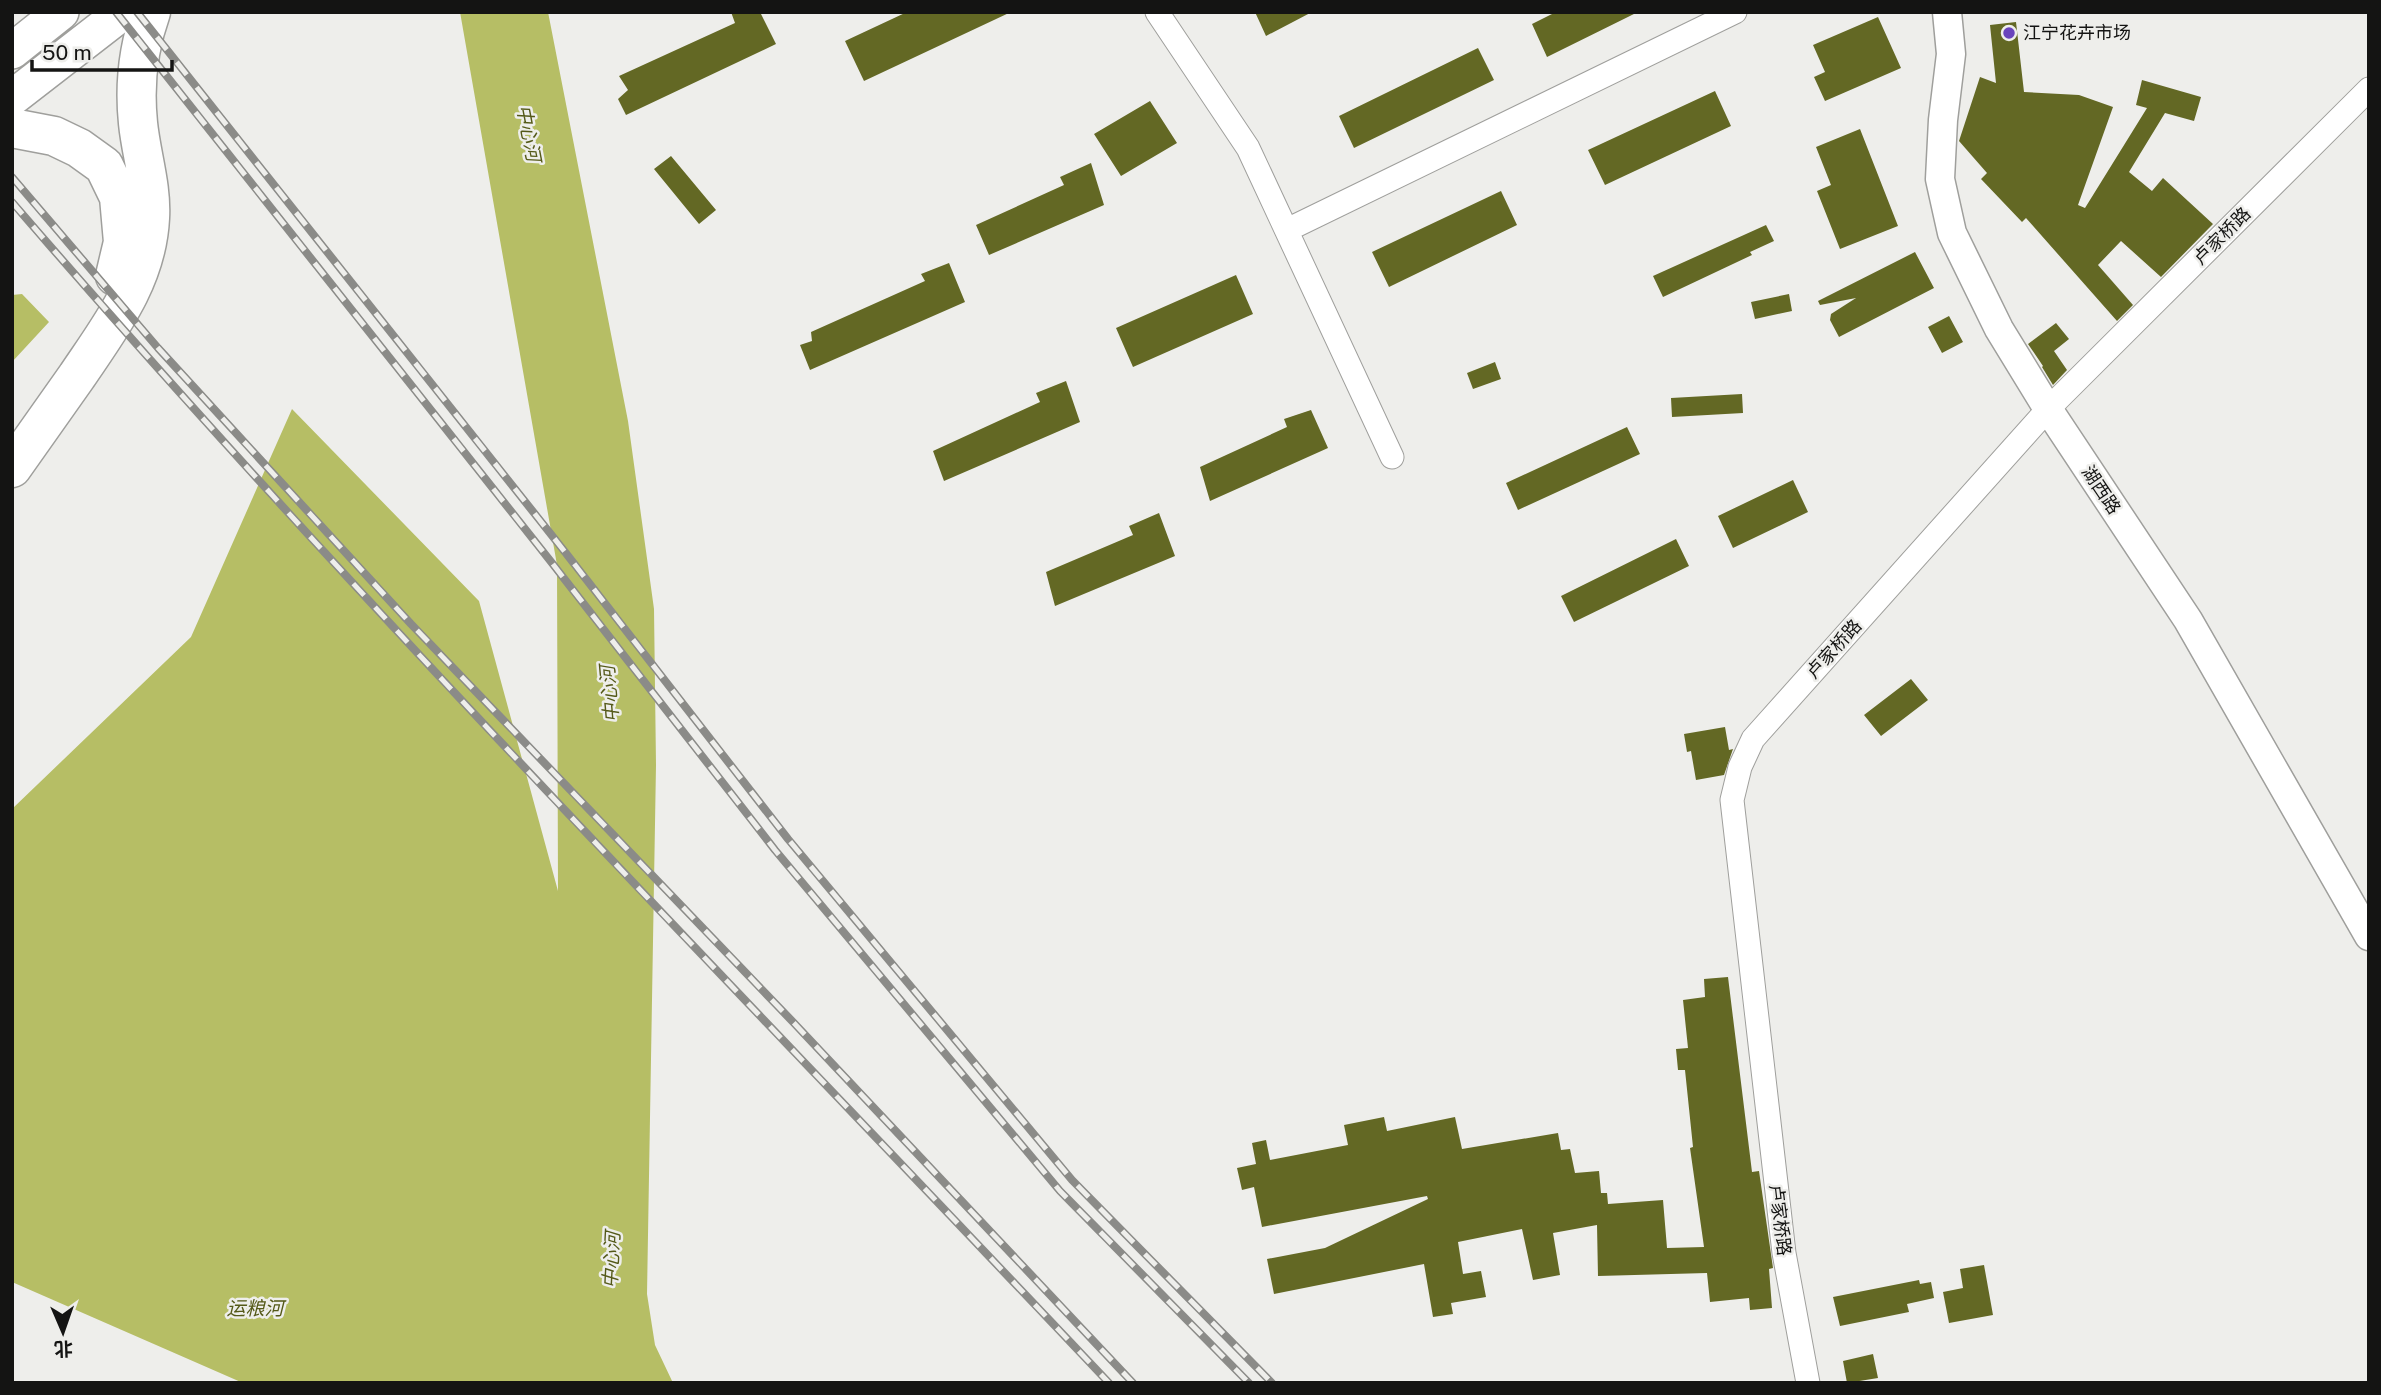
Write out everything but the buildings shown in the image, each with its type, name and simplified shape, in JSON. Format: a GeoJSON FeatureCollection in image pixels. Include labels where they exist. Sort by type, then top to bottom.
{"type":"FeatureCollection","features":[{"type":"Feature","properties":{"kind":"highway"},"geometry":{"type":"LineString","coordinates":[[12,468],[122,311],[143,261],[150,218],[138,122],[137,69],[144,31],[151,12]]}},
{"type":"Feature","properties":{"kind":"highway"},"geometry":{"type":"LineString","coordinates":[[12,128],[54,136],[79,148],[104,166],[119,197],[123,242],[112,287],[78,350],[12,439]]}},
{"type":"Feature","properties":{"kind":"main road"},"geometry":{"type":"LineString","coordinates":[[12,51],[61,12]]}},
{"type":"Feature","properties":{"kind":"main road"},"geometry":{"type":"LineString","coordinates":[[12,98],[123,12]]}},
{"type":"Feature","properties":{"kind":"street"},"geometry":{"type":"LineString","coordinates":[[1157,12],[1248,148],[1392,457]]}},
{"type":"Feature","properties":{"kind":"street"},"geometry":{"type":"LineString","coordinates":[[1287,230],[1735,12]]}},
{"type":"Feature","properties":{"kind":"street","name":"湖西路"},"geometry":{"type":"LineString","coordinates":[[1947,12],[1951,54],[1943,120],[1940,179],[1952,233],[1999,329],[2048,409],[2188,620],[2369,936]]}},
{"type":"Feature","properties":{"kind":"street","name":"卢家桥路"},"geometry":{"type":"LineString","coordinates":[[1808,1383],[1784,1252],[1732,800],[1740,767],[1753,739],[2048,409],[2369,89]]}},
{"type":"Feature","properties":{"kind":"water"},"geometry":{"type":"Polygon","coordinates":[[[460,12],[548,12],[628,421],[654,609],[656,765],[647,1294],[655,1345],[673,1383],[243,1383],[12,1282],[12,809],[191,637],[292,409],[479,601],[558,891],[557,565],[460,12]]]}},
{"type":"Feature","properties":{"kind":"water"},"geometry":{"type":"Polygon","coordinates":[[[22,294],[49,322],[12,362],[12,295],[22,294]]]}},
{"type":"Feature","properties":{"kind":"railway"},"geometry":{"type":"LineString","coordinates":[[116,12],[552,563],[775,850],[1060,1191],[1249,1383]]}},
{"type":"Feature","properties":{"kind":"railway"},"geometry":{"type":"LineString","coordinates":[[137,12],[565,552],[788,839],[1072,1180],[1272,1383]]}},
{"type":"Feature","properties":{"kind":"railway"},"geometry":{"type":"LineString","coordinates":[[12,177],[158,348],[411,624],[793,1022],[1133,1383]]}},
{"type":"Feature","properties":{"kind":"railway"},"geometry":{"type":"LineString","coordinates":[[12,202],[145,354],[416,651],[1109,1383]]}},
{"type":"Feature","properties":{"kind":"place","name":"江宁花卉市场"},"geometry":{"type":"Point","coordinates":[2009,33]}},
{"type":"Feature","properties":{"kind":"water label","name":"中心河"},"geometry":{"type":"Point","coordinates":[529,133]}},
{"type":"Feature","properties":{"kind":"water label","name":"中心河"},"geometry":{"type":"Point","coordinates":[609,694]}},
{"type":"Feature","properties":{"kind":"water label","name":"中心河"},"geometry":{"type":"Point","coordinates":[611,1260]}},
{"type":"Feature","properties":{"kind":"water label","name":"运粮河"},"geometry":{"type":"Point","coordinates":[255,1308]}}]}
